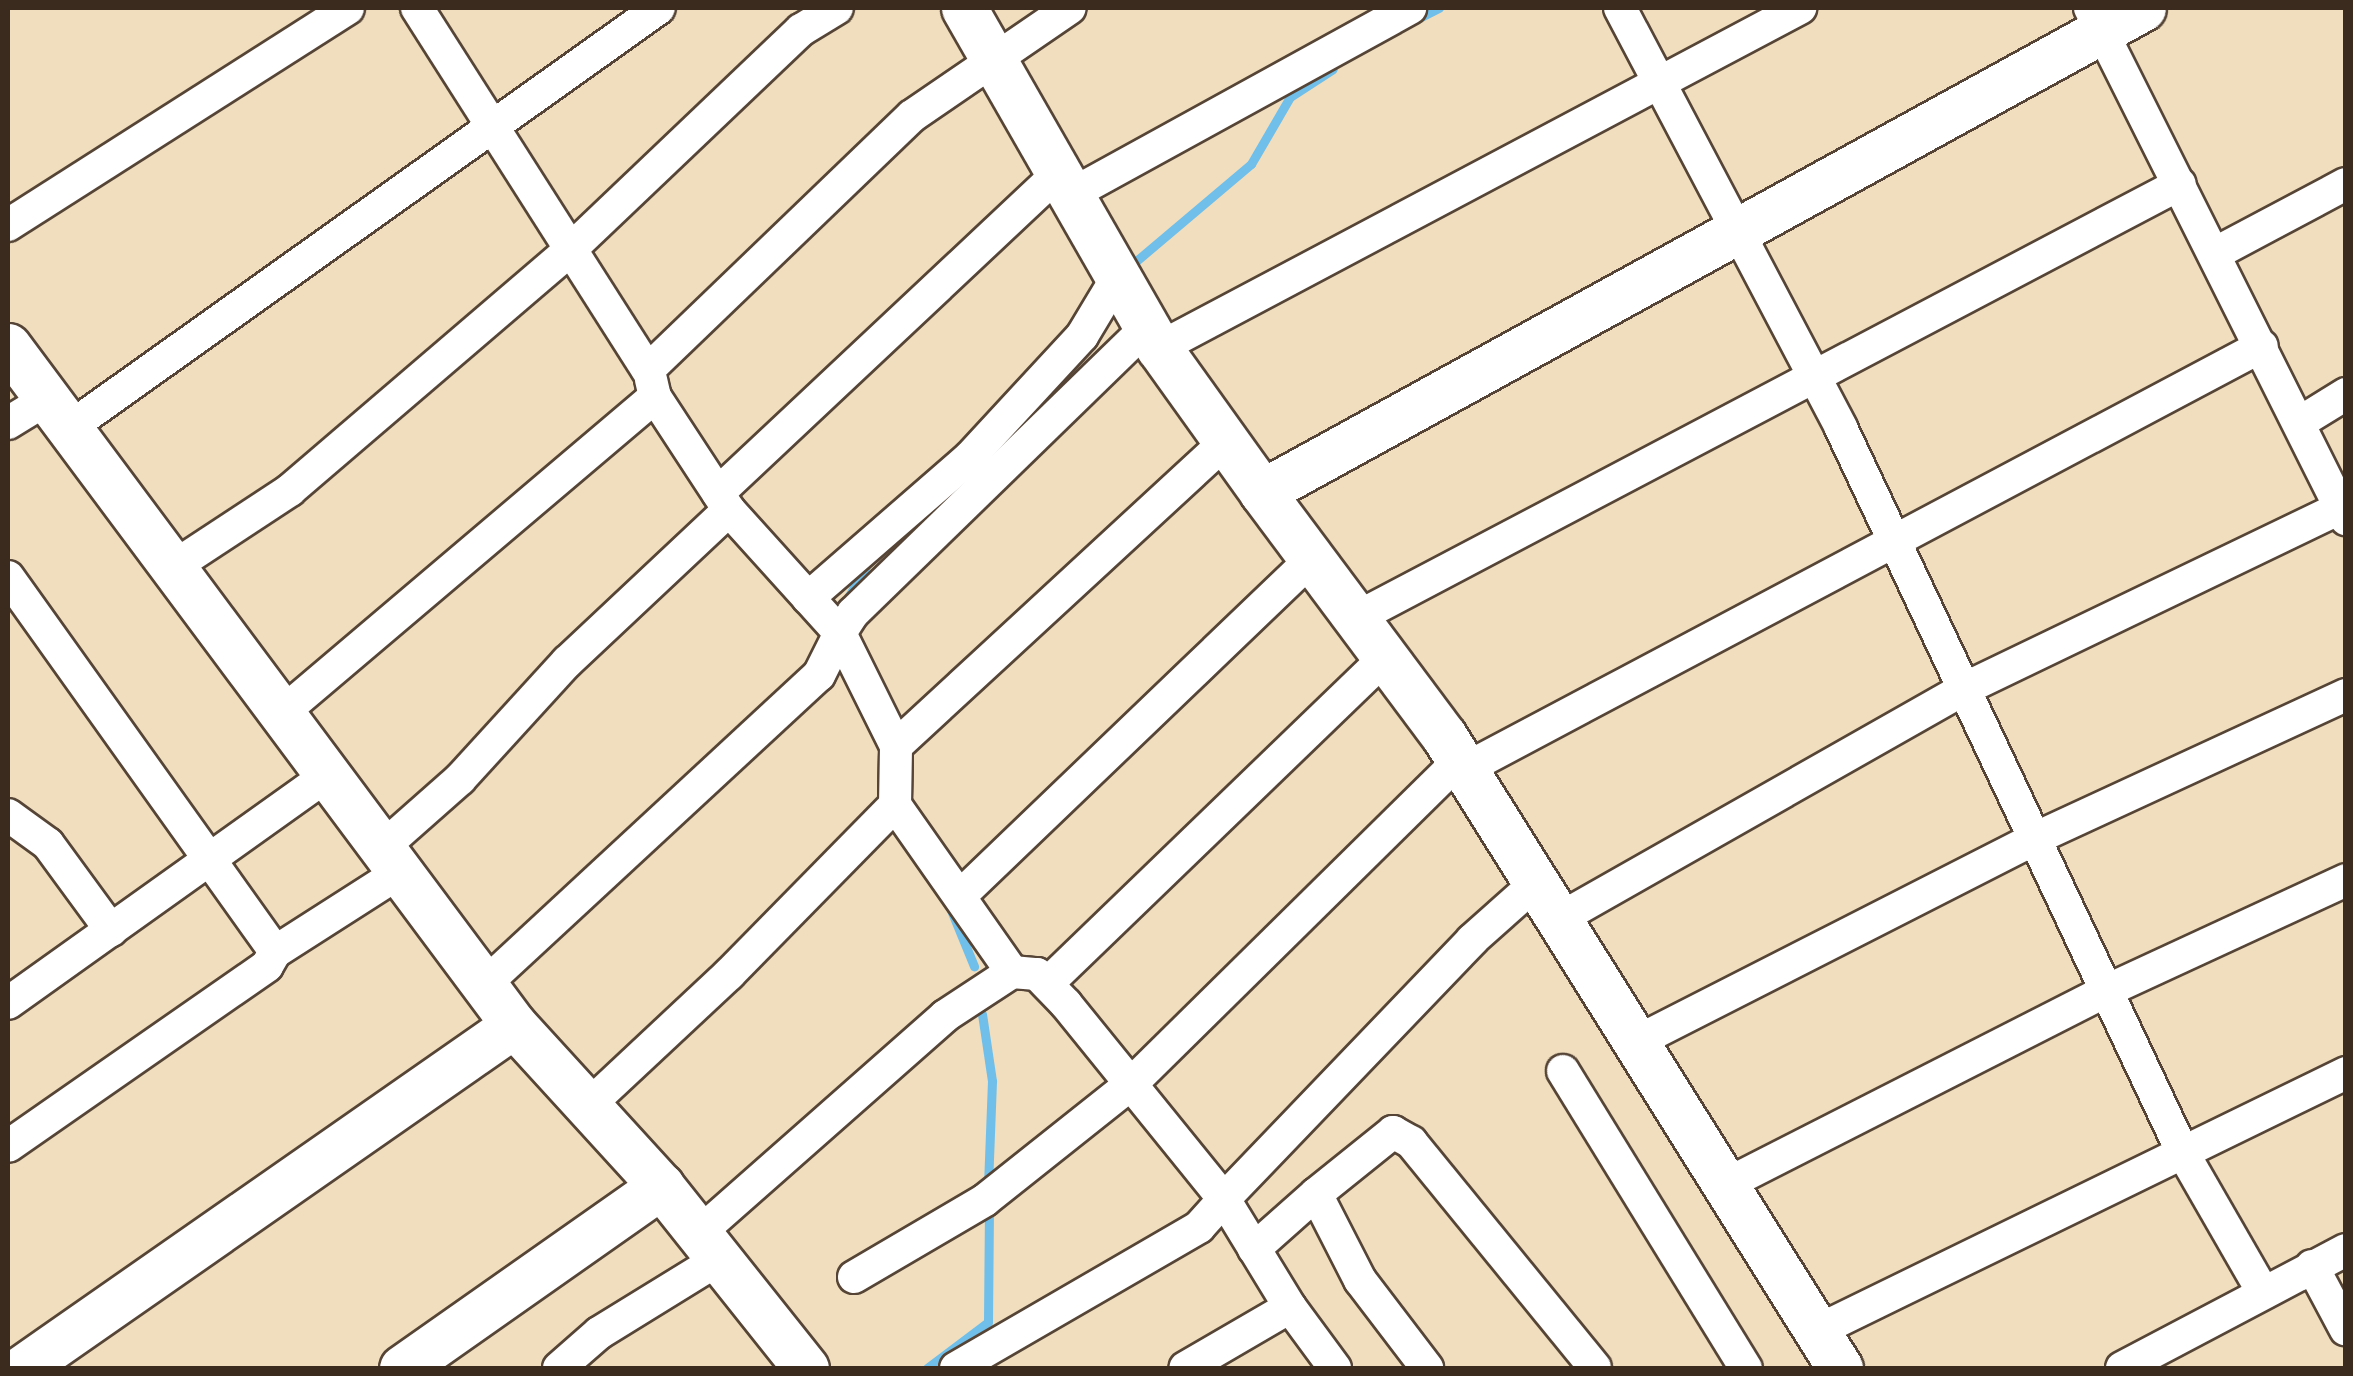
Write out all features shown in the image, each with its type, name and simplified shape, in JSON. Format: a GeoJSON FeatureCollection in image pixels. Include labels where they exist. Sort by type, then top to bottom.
{"type":"FeatureCollection","features":[{"type":"Feature","properties":{"kind":"street"},"geometry":{"type":"LineString","coordinates":[[417,8],[571,249],[724,501],[827,620],[896,746],[894,806],[1012,972]]}},
{"type":"Feature","properties":{"kind":"street"},"geometry":{"type":"LineString","coordinates":[[8,423],[58,413],[494,129],[658,8]]}},
{"type":"Feature","properties":{"kind":"street"},"geometry":{"type":"LineString","coordinates":[[172,568],[290,490],[571,249],[801,30],[836,8]]}},
{"type":"Feature","properties":{"kind":"street"},"geometry":{"type":"LineString","coordinates":[[964,8],[1153,338],[1462,765],[1828,1350],[2182,1153],[2346,1074]]}},
{"type":"Feature","properties":{"kind":"street"},"geometry":{"type":"LineString","coordinates":[[282,713],[652,384],[912,116],[1070,8]]}},
{"type":"Feature","properties":{"kind":"street"},"geometry":{"type":"LineString","coordinates":[[8,1146],[268,966],[275,952],[391,860],[567,662],[724,501],[1066,183],[1410,8]]}},
{"type":"Feature","properties":{"kind":"street"},"geometry":{"type":"LineString","coordinates":[[1620,8],[1814,376],[2182,1153],[2263,1292]]}},
{"type":"Feature","properties":{"kind":"street"},"geometry":{"type":"LineString","coordinates":[[827,620],[853,612],[1153,338],[1800,8]]}},
{"type":"Feature","properties":{"kind":"street"},"geometry":{"type":"LineString","coordinates":[[1262,492],[1739,230],[2095,19],[2143,8]]}},
{"type":"Feature","properties":{"kind":"street"},"geometry":{"type":"LineString","coordinates":[[8,225],[329,13]]}},
{"type":"Feature","properties":{"kind":"street"},"geometry":{"type":"LineString","coordinates":[[956,1368],[1199,1228],[1472,940],[1964,689],[2343,513],[2216,253],[2095,19]]}},
{"type":"Feature","properties":{"kind":"street"},"geometry":{"type":"LineString","coordinates":[[1356,618],[2180,184]]}},
{"type":"Feature","properties":{"kind":"street"},"geometry":{"type":"LineString","coordinates":[[2216,253],[2346,184]]}},
{"type":"Feature","properties":{"kind":"street"},"geometry":{"type":"LineString","coordinates":[[484,985],[819,675],[827,620],[1082,336],[1118,276]]}},
{"type":"Feature","properties":{"kind":"street"},"geometry":{"type":"LineString","coordinates":[[8,346],[514,1025],[660,1186],[806,1368]]}},
{"type":"Feature","properties":{"kind":"street"},"geometry":{"type":"LineString","coordinates":[[854,1277],[985,1200],[1131,1084],[1462,765],[2262,346]]}},
{"type":"Feature","properties":{"kind":"street"},"geometry":{"type":"LineString","coordinates":[[2300,423],[2346,394]]}},
{"type":"Feature","properties":{"kind":"street"},"geometry":{"type":"LineString","coordinates":[[896,746],[1226,441]]}},
{"type":"Feature","properties":{"kind":"street"},"geometry":{"type":"LineString","coordinates":[[960,896],[1312,559]]}},
{"type":"Feature","properties":{"kind":"street"},"geometry":{"type":"LineString","coordinates":[[8,576],[106,708],[205,863],[275,952]]}},
{"type":"Feature","properties":{"kind":"street"},"geometry":{"type":"LineString","coordinates":[[1047,984],[1385,658]]}},
{"type":"Feature","properties":{"kind":"street"},"geometry":{"type":"LineString","coordinates":[[1636,1042],[2034,839],[2346,695]]}},
{"type":"Feature","properties":{"kind":"street"},"geometry":{"type":"LineString","coordinates":[[8,1003],[328,776]]}},
{"type":"Feature","properties":{"kind":"street"},"geometry":{"type":"LineString","coordinates":[[588,1106],[894,806]]}},
{"type":"Feature","properties":{"kind":"street"},"geometry":{"type":"LineString","coordinates":[[8,815],[48,844],[111,930]]}},
{"type":"Feature","properties":{"kind":"street"},"geometry":{"type":"LineString","coordinates":[[1725,1185],[2106,991],[2346,880]]}},
{"type":"Feature","properties":{"kind":"street"},"geometry":{"type":"LineString","coordinates":[[559,1368],[707,1248],[945,1016],[1012,972],[1037,974],[1131,1084],[1224,1199],[1290,1307],[1335,1368]]}},
{"type":"Feature","properties":{"kind":"street"},"geometry":{"type":"LineString","coordinates":[[22,1368],[514,1025]]}},
{"type":"Feature","properties":{"kind":"street"},"geometry":{"type":"LineString","coordinates":[[1563,1071],[1746,1368]]}},
{"type":"Feature","properties":{"kind":"street"},"geometry":{"type":"LineString","coordinates":[[1254,1249],[1393,1132],[1412,1142],[1595,1368]]}},
{"type":"Feature","properties":{"kind":"street"},"geometry":{"type":"LineString","coordinates":[[402,1368],[660,1186]]}},
{"type":"Feature","properties":{"kind":"street"},"geometry":{"type":"LineString","coordinates":[[1316,1194],[1360,1280],[1426,1368]]}},
{"type":"Feature","properties":{"kind":"street"},"geometry":{"type":"LineString","coordinates":[[2122,1368],[2346,1250]]}},
{"type":"Feature","properties":{"kind":"street"},"geometry":{"type":"LineString","coordinates":[[2312,1266],[2346,1330]]}},
{"type":"Feature","properties":{"kind":"street"},"geometry":{"type":"LineString","coordinates":[[1185,1368],[1290,1307]]}},
{"type":"Feature","properties":{"kind":"waterway"},"geometry":{"type":"LineString","coordinates":[[1415,20],[1439,8]]}},
{"type":"Feature","properties":{"kind":"waterway"},"geometry":{"type":"LineString","coordinates":[[1135,262],[1251,164],[1290,97],[1333,69]]}},
{"type":"Feature","properties":{"kind":"waterway"},"geometry":{"type":"LineString","coordinates":[[846,601],[866,567]]}},
{"type":"Feature","properties":{"kind":"waterway"},"geometry":{"type":"LineString","coordinates":[[951,910],[974,966]]}},
{"type":"Feature","properties":{"kind":"waterway"},"geometry":{"type":"LineString","coordinates":[[982,1014],[992,1081],[988,1186]]}},
{"type":"Feature","properties":{"kind":"waterway"},"geometry":{"type":"LineString","coordinates":[[927,1368],[988,1322],[989,1206]]}}]}
